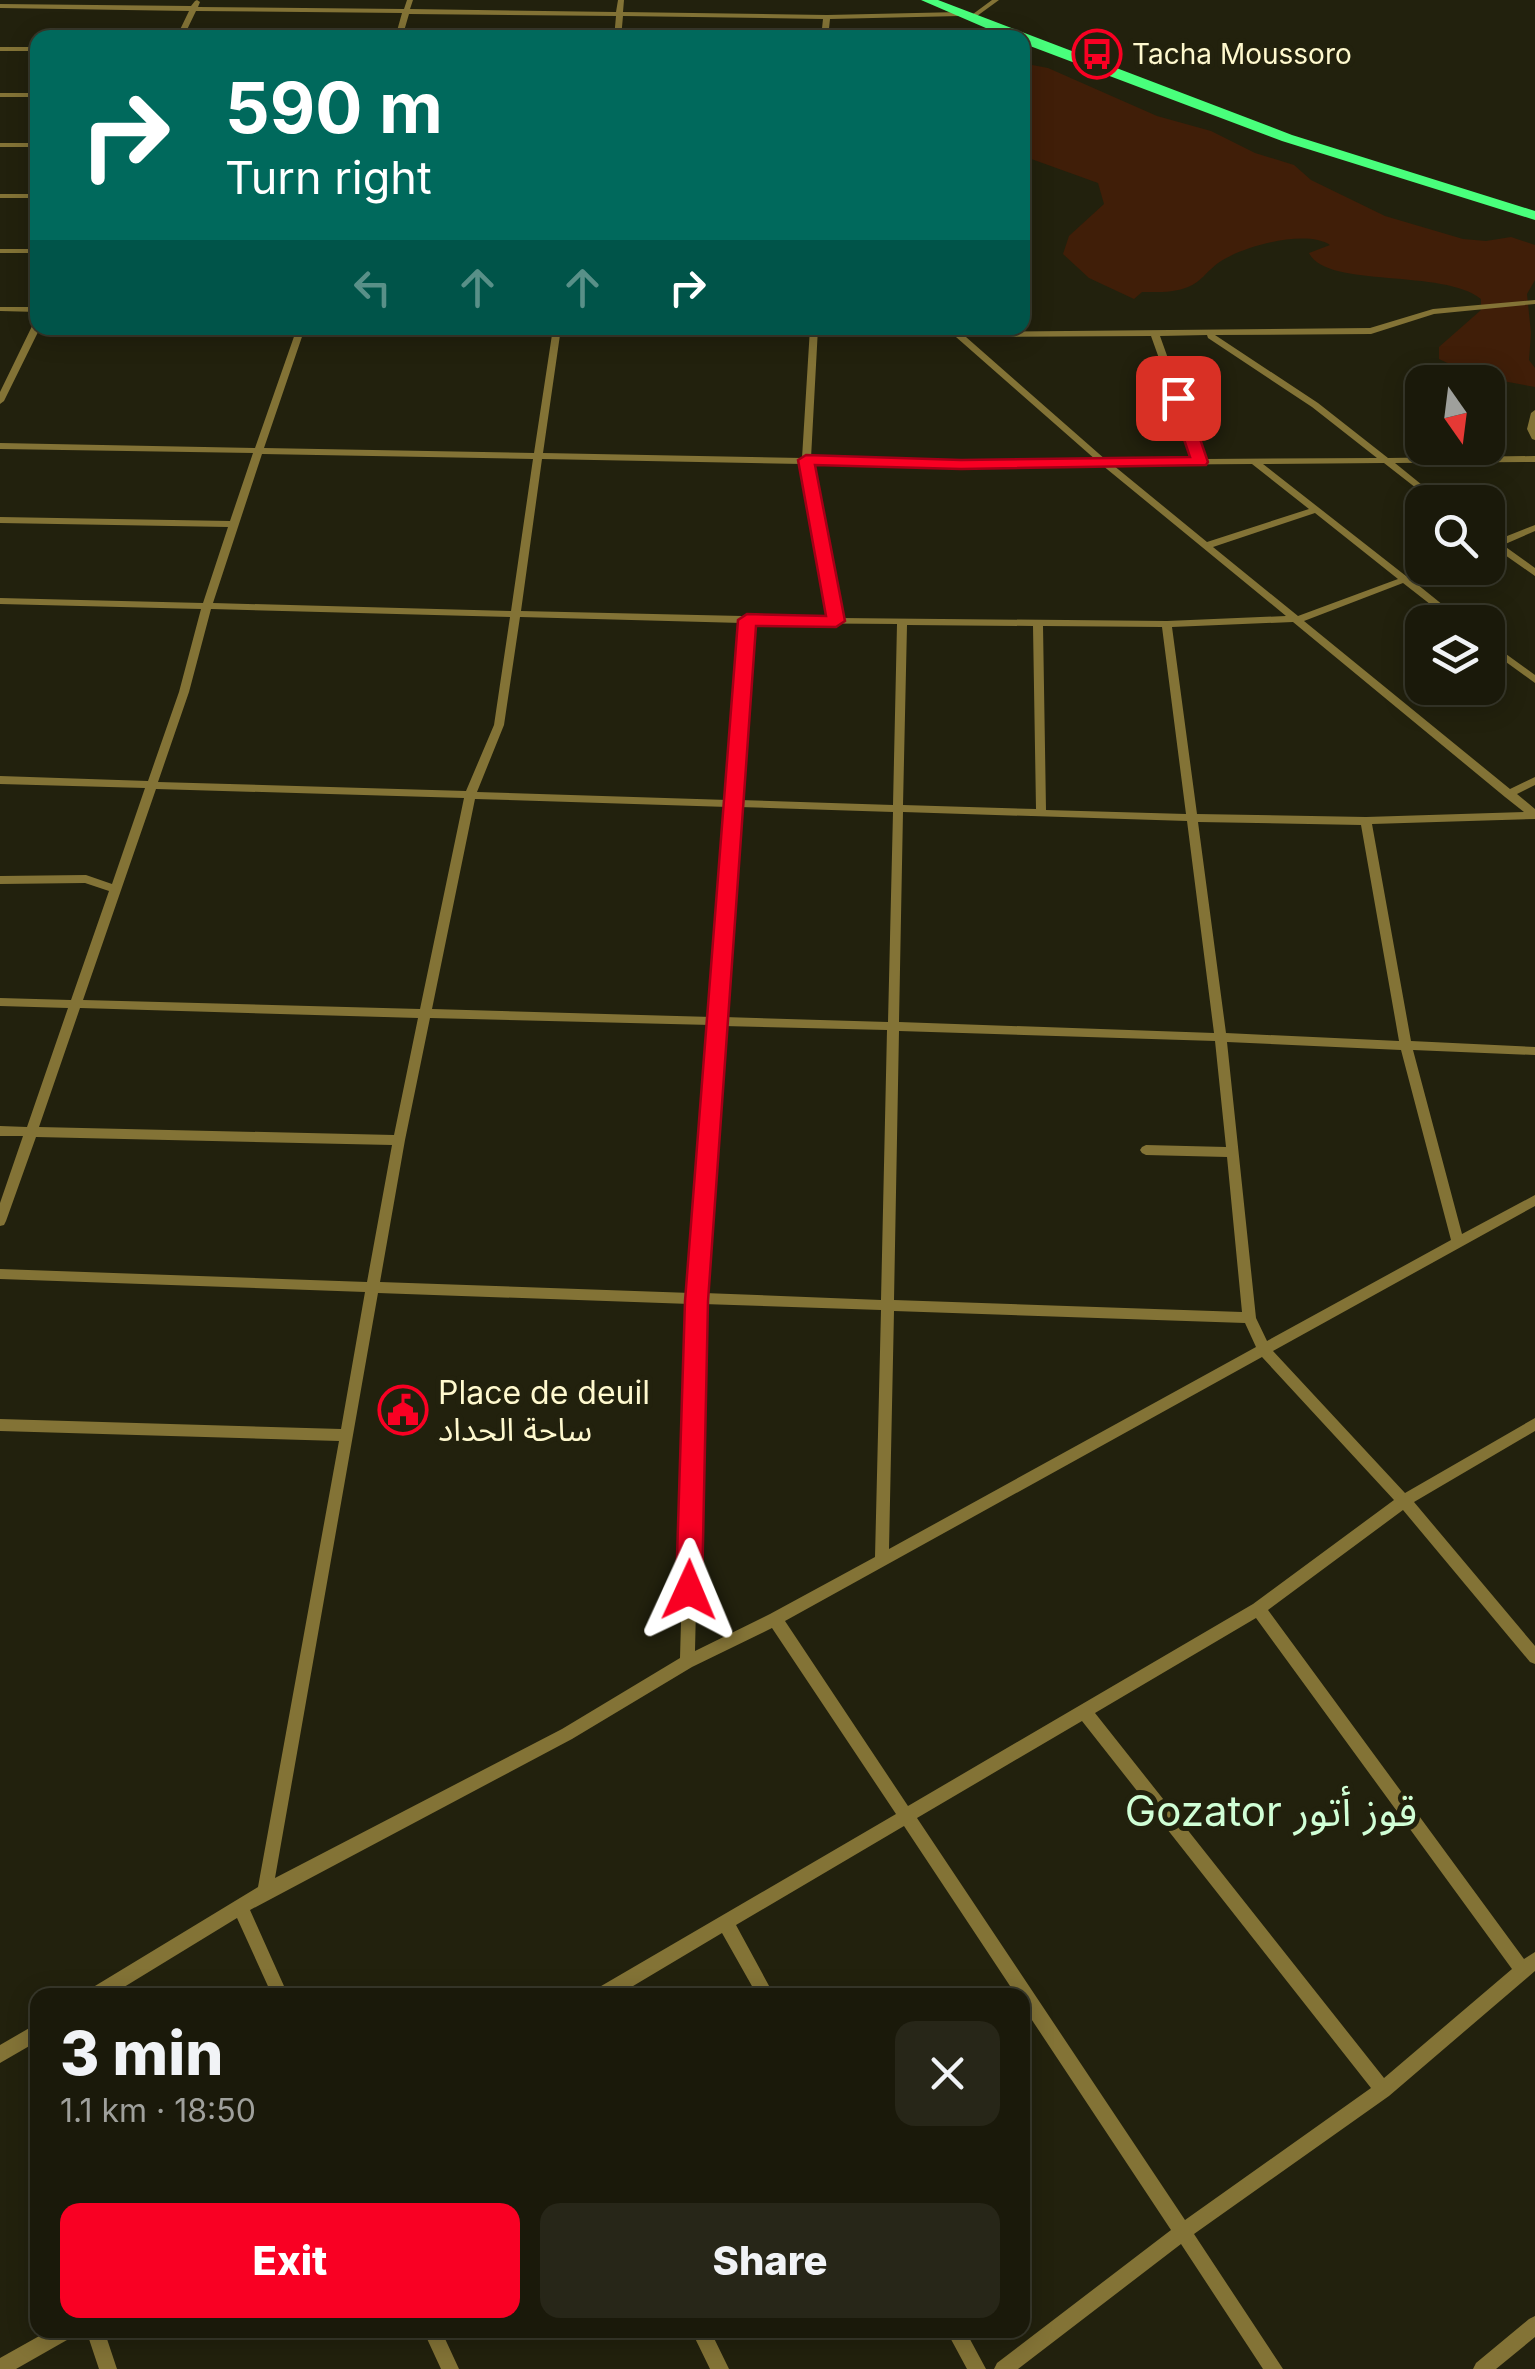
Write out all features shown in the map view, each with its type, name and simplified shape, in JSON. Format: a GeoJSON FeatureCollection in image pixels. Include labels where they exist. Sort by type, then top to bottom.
{"type":"FeatureCollection","features":[{"type":"Feature","properties":{"kind":"highway"},"geometry":{"type":"LineString","coordinates":[[927,0],[1003,30]]}},
{"type":"Feature","properties":{"kind":"highway"},"geometry":{"type":"LineString","coordinates":[[941,0],[1003,30]]}},
{"type":"Feature","properties":{"kind":"highway"},"geometry":{"type":"LineString","coordinates":[[1030,43],[1268,132],[1535,216]]}},
{"type":"Feature","properties":{"kind":"street"},"geometry":{"type":"LineString","coordinates":[[401,30],[410,0]]}},
{"type":"Feature","properties":{"kind":"street"},"geometry":{"type":"LineString","coordinates":[[618,30],[621,0]]}},
{"type":"Feature","properties":{"kind":"street"},"geometry":{"type":"LineString","coordinates":[[976,15],[996,0]]}},
{"type":"Feature","properties":{"kind":"street"},"geometry":{"type":"LineString","coordinates":[[183,30],[196,4]]}},
{"type":"Feature","properties":{"kind":"street"},"geometry":{"type":"LineString","coordinates":[[0,6],[196,4],[620,15],[960,14]]}},
{"type":"Feature","properties":{"kind":"street"},"geometry":{"type":"LineString","coordinates":[[825,30],[827,16]]}},
{"type":"Feature","properties":{"kind":"street"},"geometry":{"type":"LineString","coordinates":[[0,49],[30,49]]}},
{"type":"Feature","properties":{"kind":"street"},"geometry":{"type":"LineString","coordinates":[[0,95],[30,95]]}},
{"type":"Feature","properties":{"kind":"street"},"geometry":{"type":"LineString","coordinates":[[0,145],[30,146]]}},
{"type":"Feature","properties":{"kind":"street"},"geometry":{"type":"LineString","coordinates":[[0,196],[30,196]]}},
{"type":"Feature","properties":{"kind":"street"},"geometry":{"type":"LineString","coordinates":[[0,251],[30,252]]}},
{"type":"Feature","properties":{"kind":"street"},"geometry":{"type":"LineString","coordinates":[[1030,335],[1371,331],[1433,312],[1535,302]]}},
{"type":"Feature","properties":{"kind":"street"},"geometry":{"type":"LineString","coordinates":[[0,309],[30,310]]}},
{"type":"Feature","properties":{"kind":"street"},"geometry":{"type":"LineString","coordinates":[[1156,334],[1200,462]]}},
{"type":"Feature","properties":{"kind":"street"},"geometry":{"type":"LineString","coordinates":[[1209,334],[1314,405],[1416,485]]}},
{"type":"Feature","properties":{"kind":"street"},"geometry":{"type":"LineString","coordinates":[[0,401],[32,335]]}},
{"type":"Feature","properties":{"kind":"street"},"geometry":{"type":"LineString","coordinates":[[0,1221],[72,1004],[184,692],[204,604],[236,524],[299,335]]}},
{"type":"Feature","properties":{"kind":"street"},"geometry":{"type":"LineString","coordinates":[[265,1892],[399,1140],[470,796],[499,725],[555,335]]}},
{"type":"Feature","properties":{"kind":"street"},"geometry":{"type":"LineString","coordinates":[[814,335],[806,460],[836,621]]}},
{"type":"Feature","properties":{"kind":"street"},"geometry":{"type":"LineString","coordinates":[[958,335],[1102,461],[1535,815]]}},
{"type":"Feature","properties":{"kind":"street"},"geometry":{"type":"LineString","coordinates":[[1535,413],[1530,429],[1535,437]]}},
{"type":"Feature","properties":{"kind":"street"},"geometry":{"type":"LineString","coordinates":[[0,446],[961,464],[1535,459]]}},
{"type":"Feature","properties":{"kind":"street"},"geometry":{"type":"LineString","coordinates":[[1254,462],[1437,605]]}},
{"type":"Feature","properties":{"kind":"street"},"geometry":{"type":"LineString","coordinates":[[1208,545],[1316,510]]}},
{"type":"Feature","properties":{"kind":"street"},"geometry":{"type":"LineString","coordinates":[[0,520],[236,524]]}},
{"type":"Feature","properties":{"kind":"street"},"geometry":{"type":"LineString","coordinates":[[1505,538],[1535,528]]}},
{"type":"Feature","properties":{"kind":"street"},"geometry":{"type":"LineString","coordinates":[[1505,553],[1535,573]]}},
{"type":"Feature","properties":{"kind":"street"},"geometry":{"type":"LineString","coordinates":[[0,601],[747,620],[1166,624],[1299,620],[1404,580]]}},
{"type":"Feature","properties":{"kind":"street"},"geometry":{"type":"LineString","coordinates":[[687,1662],[696,1301],[747,620]]}},
{"type":"Feature","properties":{"kind":"street"},"geometry":{"type":"LineString","coordinates":[[882,1560],[902,622]]}},
{"type":"Feature","properties":{"kind":"street"},"geometry":{"type":"LineString","coordinates":[[1038,623],[1041,813]]}},
{"type":"Feature","properties":{"kind":"street"},"geometry":{"type":"LineString","coordinates":[[1166,624],[1221,1038],[1249,1318],[1264,1350],[1404,1501],[1535,1656]]}},
{"type":"Feature","properties":{"kind":"street"},"geometry":{"type":"LineString","coordinates":[[1505,657],[1535,680]]}},
{"type":"Feature","properties":{"kind":"street"},"geometry":{"type":"LineString","coordinates":[[0,780],[149,788],[1192,818],[1366,821],[1535,815]]}},
{"type":"Feature","properties":{"kind":"street"},"geometry":{"type":"LineString","coordinates":[[1509,794],[1535,781]]}},
{"type":"Feature","properties":{"kind":"street"},"geometry":{"type":"LineString","coordinates":[[1366,821],[1405,1043],[1458,1242]]}},
{"type":"Feature","properties":{"kind":"street"},"geometry":{"type":"LineString","coordinates":[[0,880],[86,879],[114,889]]}},
{"type":"Feature","properties":{"kind":"street"},"geometry":{"type":"LineString","coordinates":[[0,1002],[894,1026],[1405,1043],[1535,1052]]}},
{"type":"Feature","properties":{"kind":"street"},"geometry":{"type":"LineString","coordinates":[[0,1131],[399,1140]]}},
{"type":"Feature","properties":{"kind":"street"},"geometry":{"type":"LineString","coordinates":[[1146,1150],[1233,1152]]}},
{"type":"Feature","properties":{"kind":"street"},"geometry":{"type":"LineString","coordinates":[[107,1988],[265,1892],[567,1734],[687,1662],[775,1619],[1535,1200]]}},
{"type":"Feature","properties":{"kind":"street"},"geometry":{"type":"LineString","coordinates":[[0,1274],[1249,1318]]}},
{"type":"Feature","properties":{"kind":"street"},"geometry":{"type":"LineString","coordinates":[[614,1988],[1258,1609],[1404,1501],[1535,1424]]}},
{"type":"Feature","properties":{"kind":"street"},"geometry":{"type":"LineString","coordinates":[[0,1425],[346,1435]]}},
{"type":"Feature","properties":{"kind":"street"},"geometry":{"type":"LineString","coordinates":[[1003,2369],[1181,2233],[1383,2090],[1528,1965],[1258,1609]]}},
{"type":"Feature","properties":{"kind":"street"},"geometry":{"type":"LineString","coordinates":[[775,1619],[1020,1988]]}},
{"type":"Feature","properties":{"kind":"street"},"geometry":{"type":"LineString","coordinates":[[1084,1711],[1383,2090]]}},
{"type":"Feature","properties":{"kind":"street"},"geometry":{"type":"LineString","coordinates":[[240,1906],[277,1988]]}},
{"type":"Feature","properties":{"kind":"street"},"geometry":{"type":"LineString","coordinates":[[726,1924],[762,1988]]}},
{"type":"Feature","properties":{"kind":"street"},"geometry":{"type":"LineString","coordinates":[[1030,2003],[1274,2369]]}},
{"type":"Feature","properties":{"kind":"street"},"geometry":{"type":"LineString","coordinates":[[0,2055],[30,2037]]}},
{"type":"Feature","properties":{"kind":"street"},"geometry":{"type":"LineString","coordinates":[[1482,2369],[1535,2325]]}},
{"type":"Feature","properties":{"kind":"street"},"geometry":{"type":"LineString","coordinates":[[0,2368],[54,2338]]}},
{"type":"Feature","properties":{"kind":"street"},"geometry":{"type":"LineString","coordinates":[[97,2338],[108,2369]]}},
{"type":"Feature","properties":{"kind":"street"},"geometry":{"type":"LineString","coordinates":[[436,2338],[450,2369]]}},
{"type":"Feature","properties":{"kind":"street"},"geometry":{"type":"LineString","coordinates":[[704,2338],[720,2369]]}},
{"type":"Feature","properties":{"kind":"street"},"geometry":{"type":"LineString","coordinates":[[960,2338],[977,2369]]}},
{"type":"Feature","properties":{"kind":"shaded area"},"geometry":{"type":"Polygon","coordinates":[[[1030,65],[1048,68],[1157,116],[1211,131],[1255,153],[1294,165],[1311,180],[1385,216],[1463,239],[1511,237],[1535,245],[1535,280],[1527,294],[1529,360],[1535,368],[1535,387],[1505,382],[1505,365],[1452,365],[1439,359],[1439,347],[1481,310],[1481,299],[1440,284],[1338,271],[1320,264],[1309,253],[1330,245],[1319,240],[1290,239],[1258,246],[1218,263],[1188,287],[1142,292],[1134,299],[1089,278],[1063,254],[1069,236],[1104,204],[1098,183],[1030,159],[1030,65]]]}},
{"type":"Feature","properties":{"kind":"place","name":"Tacha Moussoro"},"geometry":{"type":"Point","coordinates":[1097,54]}},
{"type":"Feature","properties":{"kind":"place","name":"Place de deuil ساحة الحداد"},"geometry":{"type":"Point","coordinates":[403,1410]}},
{"type":"Feature","properties":{"kind":"district","name":"Gozator قوز أتور"},"geometry":{"type":"Point","coordinates":[1271,1810]}},
{"type":"Feature","properties":{"kind":"route"},"geometry":{"type":"LineString","coordinates":[[689,1590],[696,1301],[747,620],[836,621],[806,460],[961,464],[1200,462],[1178,398]]}}]}
